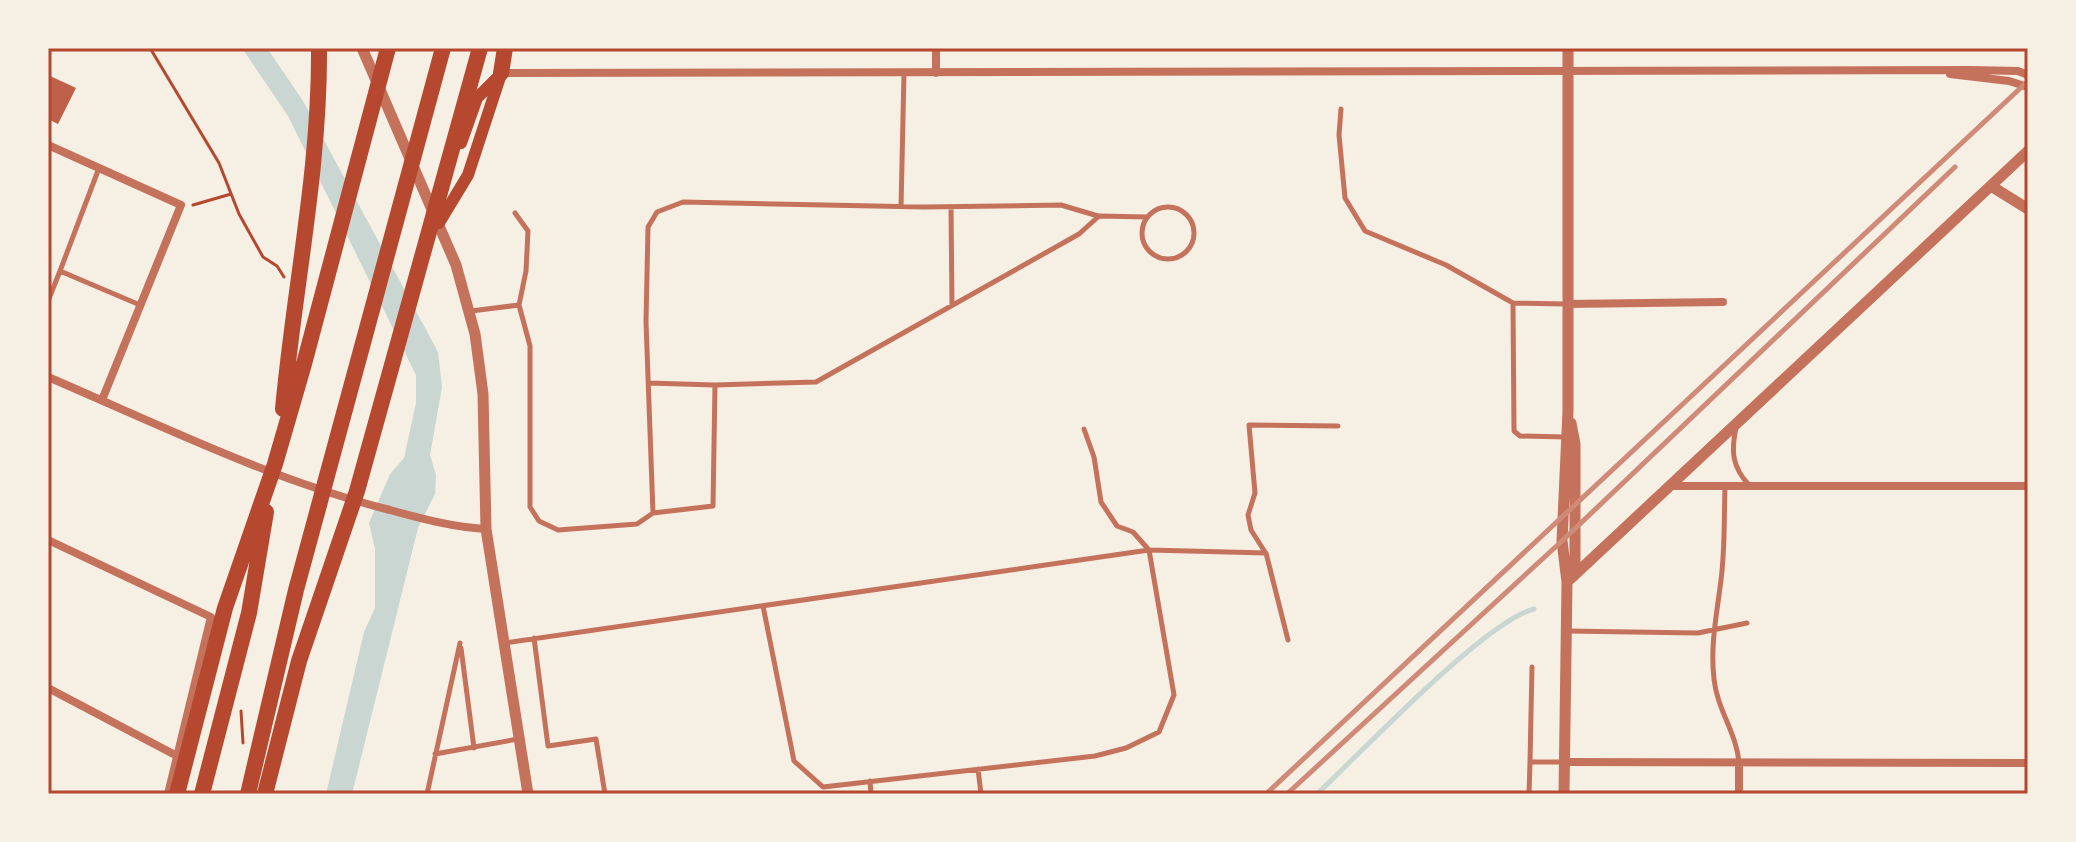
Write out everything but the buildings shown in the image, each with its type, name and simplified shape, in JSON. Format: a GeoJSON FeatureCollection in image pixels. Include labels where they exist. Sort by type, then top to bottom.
{"type":"FeatureCollection","features":[{"type":"Feature","properties":{"kind":"highway"},"geometry":{"type":"LineString","coordinates":[[280,447],[291,313],[314,176],[319,48]]}},
{"type":"Feature","properties":{"kind":"highway"},"geometry":{"type":"LineString","coordinates":[[248,794],[296,590],[443,48]]}},
{"type":"Feature","properties":{"kind":"highway"},"geometry":{"type":"LineString","coordinates":[[265,794],[299,661],[361,479],[480,48]]}},
{"type":"Feature","properties":{"kind":"highway"},"geometry":{"type":"LineString","coordinates":[[501,73],[505,48]]}},
{"type":"Feature","properties":{"kind":"highway"},"geometry":{"type":"LineString","coordinates":[[175,794],[225,608],[280,447],[387,50]]}},
{"type":"Feature","properties":{"kind":"highway"},"geometry":{"type":"LineString","coordinates":[[202,794],[249,613],[275,464]]}},
{"type":"Feature","properties":{"kind":"main road"},"geometry":{"type":"LineString","coordinates":[[439,223],[468,175],[511,48]]}},
{"type":"Feature","properties":{"kind":"street"},"geometry":{"type":"LineString","coordinates":[[362,48],[439,223],[470,311],[483,394],[486,529],[528,794]]}},
{"type":"Feature","properties":{"kind":"street"},"geometry":{"type":"LineString","coordinates":[[936,48],[936,73]]}},
{"type":"Feature","properties":{"kind":"street"},"geometry":{"type":"LineString","coordinates":[[1564,794],[1567,582],[1562,541],[1568,411],[1568,48]]}},
{"type":"Feature","properties":{"kind":"street"},"geometry":{"type":"LineString","coordinates":[[501,73],[1567,70],[2018,71],[2028,75]]}},
{"type":"Feature","properties":{"kind":"street"},"geometry":{"type":"LineString","coordinates":[[1941,72],[2009,81],[2028,87]]}},
{"type":"Feature","properties":{"kind":"street"},"geometry":{"type":"LineString","coordinates":[[48,145],[181,205],[102,400]]}},
{"type":"Feature","properties":{"kind":"street"},"geometry":{"type":"LineString","coordinates":[[1567,582],[2028,151]]}},
{"type":"Feature","properties":{"kind":"street"},"geometry":{"type":"LineString","coordinates":[[1991,186],[2028,209]]}},
{"type":"Feature","properties":{"kind":"street"},"geometry":{"type":"LineString","coordinates":[[1567,304],[1723,302]]}},
{"type":"Feature","properties":{"kind":"street"},"geometry":{"type":"LineString","coordinates":[[48,377],[237,459],[340,497],[464,528],[486,529]]}},
{"type":"Feature","properties":{"kind":"street"},"geometry":{"type":"LineString","coordinates":[[1567,582],[1575,561],[1575,444],[1568,411]]}},
{"type":"Feature","properties":{"kind":"street"},"geometry":{"type":"LineString","coordinates":[[1672,486],[2028,486]]}},
{"type":"Feature","properties":{"kind":"street"},"geometry":{"type":"LineString","coordinates":[[48,540],[211,617],[179,757],[175,794]]}},
{"type":"Feature","properties":{"kind":"street"},"geometry":{"type":"LineString","coordinates":[[48,688],[179,757]]}},
{"type":"Feature","properties":{"kind":"street"},"geometry":{"type":"LineString","coordinates":[[1564,762],[2028,763]]}},
{"type":"Feature","properties":{"kind":"street"},"geometry":{"type":"LineString","coordinates":[[1739,762],[1739,794]]}},
{"type":"Feature","properties":{"kind":"lane"},"geometry":{"type":"LineString","coordinates":[[901,207],[904,73]]}},
{"type":"Feature","properties":{"kind":"lane"},"geometry":{"type":"LineString","coordinates":[[1341,109],[1339,135],[1345,198],[1365,231],[1446,265],[1513,303],[1567,304]]}},
{"type":"Feature","properties":{"kind":"lane"},"geometry":{"type":"LineString","coordinates":[[48,301],[99,168]]}},
{"type":"Feature","properties":{"kind":"lane"},"geometry":{"type":"LineString","coordinates":[[653,513],[648,383],[648,227],[657,212],[683,202],[901,207],[1061,205],[1099,216],[1147,217],[1162,207],[1170,207],[1187,214],[1194,230],[1190,247],[1178,257],[1153,254],[1143,241],[1147,217]]}},
{"type":"Feature","properties":{"kind":"lane"},"geometry":{"type":"LineString","coordinates":[[951,207],[952,306]]}},
{"type":"Feature","properties":{"kind":"lane"},"geometry":{"type":"LineString","coordinates":[[515,213],[528,231],[526,271],[519,305],[530,346],[530,507],[539,521],[558,530],[637,524],[653,513],[713,506],[715,385]]}},
{"type":"Feature","properties":{"kind":"lane"},"geometry":{"type":"LineString","coordinates":[[648,383],[816,382],[1079,234],[1099,216]]}},
{"type":"Feature","properties":{"kind":"lane"},"geometry":{"type":"LineString","coordinates":[[60,271],[140,305]]}},
{"type":"Feature","properties":{"kind":"lane"},"geometry":{"type":"LineString","coordinates":[[1513,303],[1514,431],[1520,436],[1565,437]]}},
{"type":"Feature","properties":{"kind":"lane"},"geometry":{"type":"LineString","coordinates":[[470,311],[519,305]]}},
{"type":"Feature","properties":{"kind":"lane"},"geometry":{"type":"LineString","coordinates":[[1288,640],[1266,553],[1251,530],[1248,515],[1255,493],[1249,425],[1338,426]]}},
{"type":"Feature","properties":{"kind":"lane"},"geometry":{"type":"LineString","coordinates":[[1737,425],[1732,445],[1734,463],[1749,485]]}},
{"type":"Feature","properties":{"kind":"lane"},"geometry":{"type":"LineString","coordinates":[[763,606],[794,761],[823,787],[1095,756],[1126,748],[1159,732],[1174,695],[1149,550],[1133,532],[1117,526],[1101,502],[1094,457],[1084,429]]}},
{"type":"Feature","properties":{"kind":"lane"},"geometry":{"type":"LineString","coordinates":[[1725,486],[1722,578],[1713,630],[1713,678],[1719,706],[1731,730],[1739,762]]}},
{"type":"Feature","properties":{"kind":"lane"},"geometry":{"type":"LineString","coordinates":[[504,643],[1149,550],[1266,553]]}},
{"type":"Feature","properties":{"kind":"lane"},"geometry":{"type":"LineString","coordinates":[[1565,631],[1713,630],[1747,623]]}},
{"type":"Feature","properties":{"kind":"lane"},"geometry":{"type":"LineString","coordinates":[[534,638],[548,746],[596,739],[603,794]]}},
{"type":"Feature","properties":{"kind":"lane"},"geometry":{"type":"LineString","coordinates":[[427,794],[460,643],[474,748]]}},
{"type":"Feature","properties":{"kind":"lane"},"geometry":{"type":"LineString","coordinates":[[1529,794],[1532,667]]}},
{"type":"Feature","properties":{"kind":"lane"},"geometry":{"type":"LineString","coordinates":[[435,754],[519,739]]}},
{"type":"Feature","properties":{"kind":"lane"},"geometry":{"type":"LineString","coordinates":[[1530,762],[1564,762]]}},
{"type":"Feature","properties":{"kind":"lane"},"geometry":{"type":"LineString","coordinates":[[978,769],[981,794]]}},
{"type":"Feature","properties":{"kind":"lane"},"geometry":{"type":"LineString","coordinates":[[870,781],[871,794]]}},
{"type":"Feature","properties":{"kind":"path"},"geometry":{"type":"LineString","coordinates":[[150,48],[219,163],[263,257],[277,266],[287,280]]}},
{"type":"Feature","properties":{"kind":"path"},"geometry":{"type":"LineString","coordinates":[[181,205],[209,203],[231,194]]}},
{"type":"Feature","properties":{"kind":"path"},"geometry":{"type":"LineString","coordinates":[[240,699],[243,753]]}},
{"type":"Feature","properties":{"kind":"shaded area"},"geometry":{"type":"Polygon","coordinates":[[[242,48],[267,48],[303,101],[438,352],[442,387],[430,455],[436,475],[435,494],[418,528],[352,794],[326,794],[364,632],[375,608],[375,549],[369,523],[390,474],[404,458],[416,403],[416,375],[288,116],[242,48]]]}},
{"type":"Feature","properties":{"kind":"waterway"},"geometry":{"type":"LineString","coordinates":[[1317,794],[1455,662],[1485,637],[1534,609]]}},
{"type":"Feature","properties":{"kind":"railway"},"geometry":{"type":"LineString","coordinates":[[1266,794],[2028,81]]}},
{"type":"Feature","properties":{"kind":"railway"},"geometry":{"type":"LineString","coordinates":[[1287,794],[1562,541],[1955,167]]}}]}
